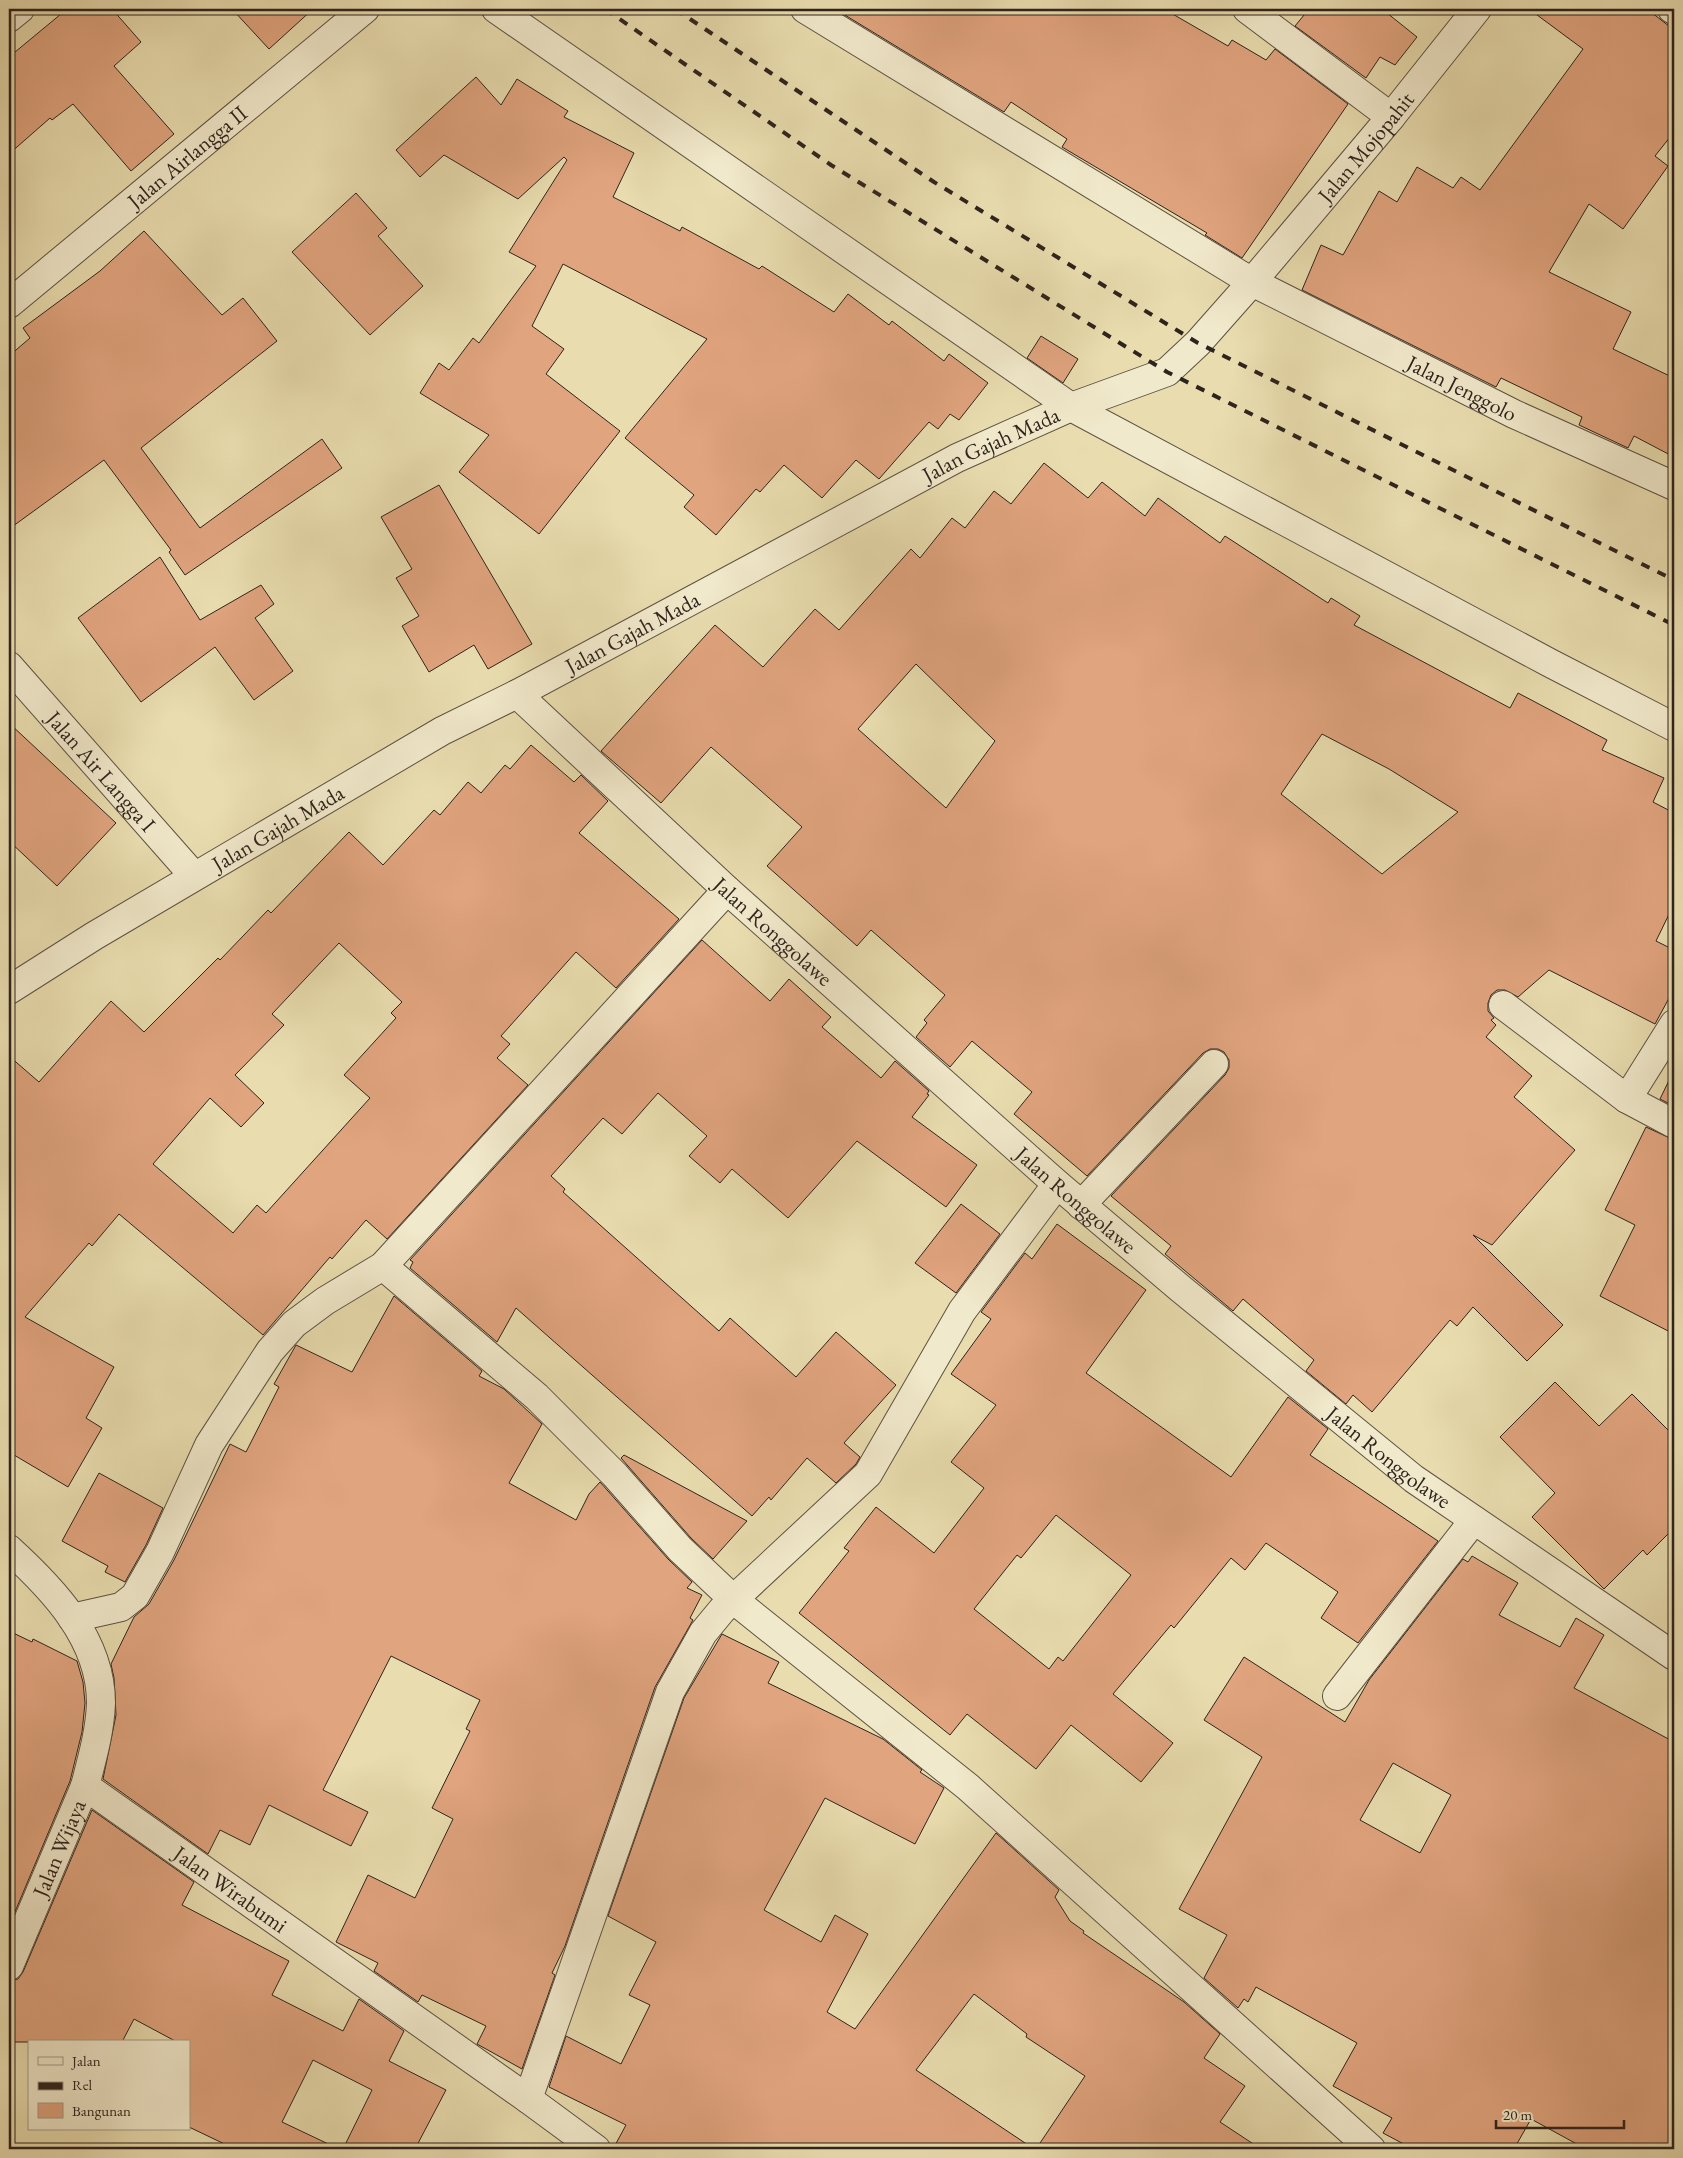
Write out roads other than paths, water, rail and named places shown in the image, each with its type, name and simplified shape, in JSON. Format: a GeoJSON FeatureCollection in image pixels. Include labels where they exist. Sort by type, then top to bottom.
{"type":"FeatureCollection","features":[{"type":"Feature","properties":{"kind":"street"},"geometry":{"type":"LineString","coordinates":[[9,18],[20,9]]}},
{"type":"Feature","properties":{"kind":"street","name":"Jalan Airlangga II"},"geometry":{"type":"LineString","coordinates":[[9,304],[366,9]]}},
{"type":"Feature","properties":{"kind":"street"},"geometry":{"type":"LineString","coordinates":[[496,9],[1071,407],[1550,663],[1674,727]]}},
{"type":"Feature","properties":{"kind":"street","name":"Jalan Jenggolo"},"geometry":{"type":"LineString","coordinates":[[805,9],[1252,282],[1514,414],[1674,486]]}},
{"type":"Feature","properties":{"kind":"street"},"geometry":{"type":"LineString","coordinates":[[1248,9],[1391,117]]}},
{"type":"Feature","properties":{"kind":"street","name":"Jalan Mojopahit"},"geometry":{"type":"LineString","coordinates":[[1252,282],[1391,117],[1477,9]]}},
{"type":"Feature","properties":{"kind":"street","name":"Jalan Gajah Mada"},"geometry":{"type":"LineString","coordinates":[[9,990],[194,876],[442,731],[518,694],[957,458],[1071,407],[1167,372],[1198,342],[1252,282]]}},
{"type":"Feature","properties":{"kind":"street","name":"Jalan Air Langga I"},"geometry":{"type":"LineString","coordinates":[[9,666],[194,876]]}},
{"type":"Feature","properties":{"kind":"street","name":"Jalan Ronggolawe"},"geometry":{"type":"LineString","coordinates":[[518,694],[727,890],[1081,1205],[1414,1479],[1674,1656]]}},
{"type":"Feature","properties":{"kind":"street"},"geometry":{"type":"LineString","coordinates":[[72,1618],[120,1607],[135,1596],[160,1552],[209,1444],[270,1351],[302,1318],[383,1266],[727,890]]}},
{"type":"Feature","properties":{"kind":"street"},"geometry":{"type":"LineString","coordinates":[[1503,1005],[1626,1099],[1674,1124]]}},
{"type":"Feature","properties":{"kind":"street"},"geometry":{"type":"LineString","coordinates":[[1626,1099],[1674,1024]]}},
{"type":"Feature","properties":{"kind":"street"},"geometry":{"type":"LineString","coordinates":[[1081,1205],[1214,1064]]}},
{"type":"Feature","properties":{"kind":"street"},"geometry":{"type":"LineString","coordinates":[[528,2099],[670,1692],[703,1633],[734,1600],[868,1474],[962,1311],[1057,1184]]}},
{"type":"Feature","properties":{"kind":"street"},"geometry":{"type":"LineString","coordinates":[[383,1266],[537,1397],[615,1475],[680,1549],[734,1600],[968,1787],[1371,2149]]}},
{"type":"Feature","properties":{"kind":"street"},"geometry":{"type":"LineString","coordinates":[[1337,1696],[1474,1520]]}},
{"type":"Feature","properties":{"kind":"street"},"geometry":{"type":"LineString","coordinates":[[9,1549],[45,1583],[72,1618],[87,1642],[101,1702],[98,1734],[85,1786]]}},
{"type":"Feature","properties":{"kind":"street","name":"Jalan Wirabumi"},"geometry":{"type":"LineString","coordinates":[[85,1786],[596,2149]]}},
{"type":"Feature","properties":{"kind":"street","name":"Jalan Wijaya"},"geometry":{"type":"LineString","coordinates":[[9,1966],[85,1786]]}},
{"type":"Feature","properties":{"kind":"railway"},"geometry":{"type":"LineString","coordinates":[[605,9],[831,165],[1167,372],[1674,625]]}},
{"type":"Feature","properties":{"kind":"railway"},"geometry":{"type":"LineString","coordinates":[[675,9],[934,182],[1198,343],[1674,580]]}}]}
